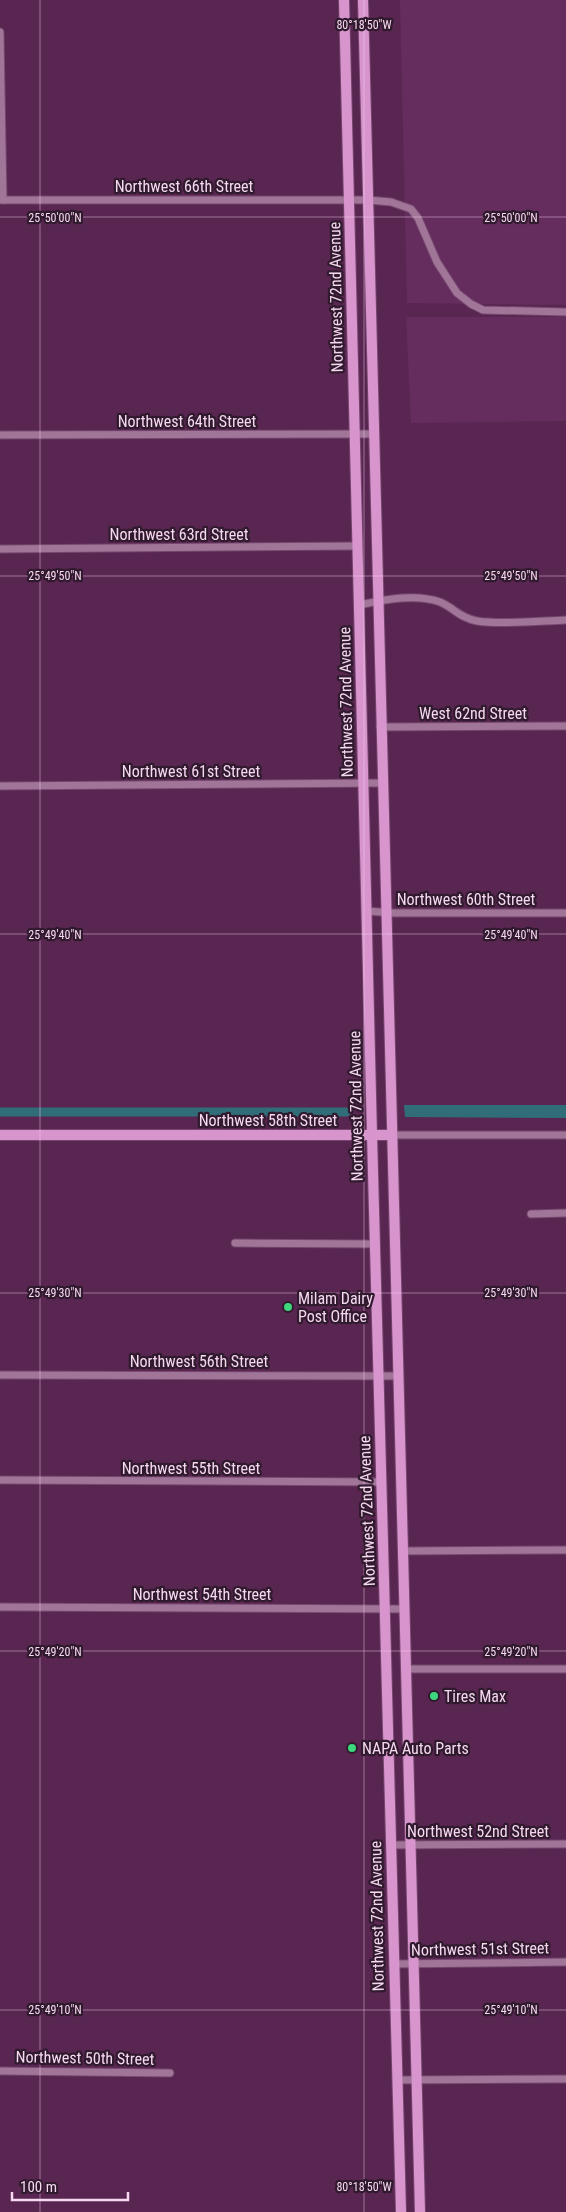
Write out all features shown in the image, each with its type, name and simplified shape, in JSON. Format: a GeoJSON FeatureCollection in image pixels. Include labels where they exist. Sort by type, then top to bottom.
{"type":"FeatureCollection","features":[{"type":"Feature","properties":{"kind":"main road","name":"Northwest 72nd Avenue"},"geometry":{"type":"LineString","coordinates":[[344,0],[390,1845],[402,2212]]}},
{"type":"Feature","properties":{"kind":"main road","name":"Northwest 72nd Avenue"},"geometry":{"type":"LineString","coordinates":[[363,0],[380,727],[420,2212]]}},
{"type":"Feature","properties":{"kind":"main road","name":"Northwest 58th Street"},"geometry":{"type":"LineString","coordinates":[[0,1135],[392,1135]]}},
{"type":"Feature","properties":{"kind":"street"},"geometry":{"type":"LineString","coordinates":[[0,32],[1,200]]}},
{"type":"Feature","properties":{"kind":"street","name":"Northwest 66th Street"},"geometry":{"type":"LineString","coordinates":[[1,200],[368,200],[391,202],[411,210],[418,218],[437,262],[457,293],[471,304],[483,310],[566,312]]}},
{"type":"Feature","properties":{"kind":"street","name":"Northwest 64th Street"},"geometry":{"type":"LineString","coordinates":[[0,435],[373,434]]}},
{"type":"Feature","properties":{"kind":"street","name":"Northwest 63rd Street"},"geometry":{"type":"LineString","coordinates":[[0,549],[358,546]]}},
{"type":"Feature","properties":{"kind":"street"},"geometry":{"type":"LineString","coordinates":[[359,605],[390,599],[435,601],[446,605],[465,618],[481,622],[566,620]]}},
{"type":"Feature","properties":{"kind":"street","name":"West 62nd Street"},"geometry":{"type":"LineString","coordinates":[[380,727],[566,726]]}},
{"type":"Feature","properties":{"kind":"street","name":"Northwest 61st Street"},"geometry":{"type":"LineString","coordinates":[[0,786],[382,783]]}},
{"type":"Feature","properties":{"kind":"street","name":"Northwest 60th Street"},"geometry":{"type":"LineString","coordinates":[[366,911],[385,913],[566,913]]}},
{"type":"Feature","properties":{"kind":"street","name":"Northwest 58th Street"},"geometry":{"type":"LineString","coordinates":[[392,1135],[566,1136]]}},
{"type":"Feature","properties":{"kind":"street"},"geometry":{"type":"LineString","coordinates":[[531,1214],[566,1213]]}},
{"type":"Feature","properties":{"kind":"street"},"geometry":{"type":"LineString","coordinates":[[235,1243],[375,1244]]}},
{"type":"Feature","properties":{"kind":"street","name":"Northwest 56th Street"},"geometry":{"type":"LineString","coordinates":[[0,1375],[398,1376]]}},
{"type":"Feature","properties":{"kind":"street","name":"Northwest 55th Street"},"geometry":{"type":"LineString","coordinates":[[0,1480],[381,1482]]}},
{"type":"Feature","properties":{"kind":"street"},"geometry":{"type":"LineString","coordinates":[[402,1551],[566,1550]]}},
{"type":"Feature","properties":{"kind":"street","name":"Northwest 54th Street"},"geometry":{"type":"LineString","coordinates":[[0,1607],[403,1610]]}},
{"type":"Feature","properties":{"kind":"street"},"geometry":{"type":"LineString","coordinates":[[406,1669],[566,1669]]}},
{"type":"Feature","properties":{"kind":"street","name":"Northwest 52nd Street"},"geometry":{"type":"LineString","coordinates":[[390,1845],[566,1844]]}},
{"type":"Feature","properties":{"kind":"street","name":"Northwest 51st Street"},"geometry":{"type":"LineString","coordinates":[[394,1964],[566,1962]]}},
{"type":"Feature","properties":{"kind":"street","name":"Northwest 50th Street"},"geometry":{"type":"LineString","coordinates":[[0,2071],[170,2073]]}},
{"type":"Feature","properties":{"kind":"street"},"geometry":{"type":"LineString","coordinates":[[397,2080],[566,2079]]}},
{"type":"Feature","properties":{"kind":"shaded area"},"geometry":{"type":"Polygon","coordinates":[[[400,0],[566,0],[566,305],[407,303],[400,0]]]}},
{"type":"Feature","properties":{"kind":"shaded area"},"geometry":{"type":"Polygon","coordinates":[[[406,317],[566,317],[566,421],[411,423],[406,317]]]}},
{"type":"Feature","properties":{"kind":"shaded area"},"geometry":{"type":"Polygon","coordinates":[[[404,1105],[566,1105],[566,1118],[405,1117],[404,1105]]]}},
{"type":"Feature","properties":{"kind":"waterway"},"geometry":{"type":"LineString","coordinates":[[0,1112],[346,1112]]}},
{"type":"Feature","properties":{"kind":"place","name":"Milam Dairy Post Office"},"geometry":{"type":"Point","coordinates":[288,1307]}},
{"type":"Feature","properties":{"kind":"place","name":"Tires Max"},"geometry":{"type":"Point","coordinates":[434,1696]}},
{"type":"Feature","properties":{"kind":"place","name":"NAPA Auto Parts"},"geometry":{"type":"Point","coordinates":[352,1748]}}]}
